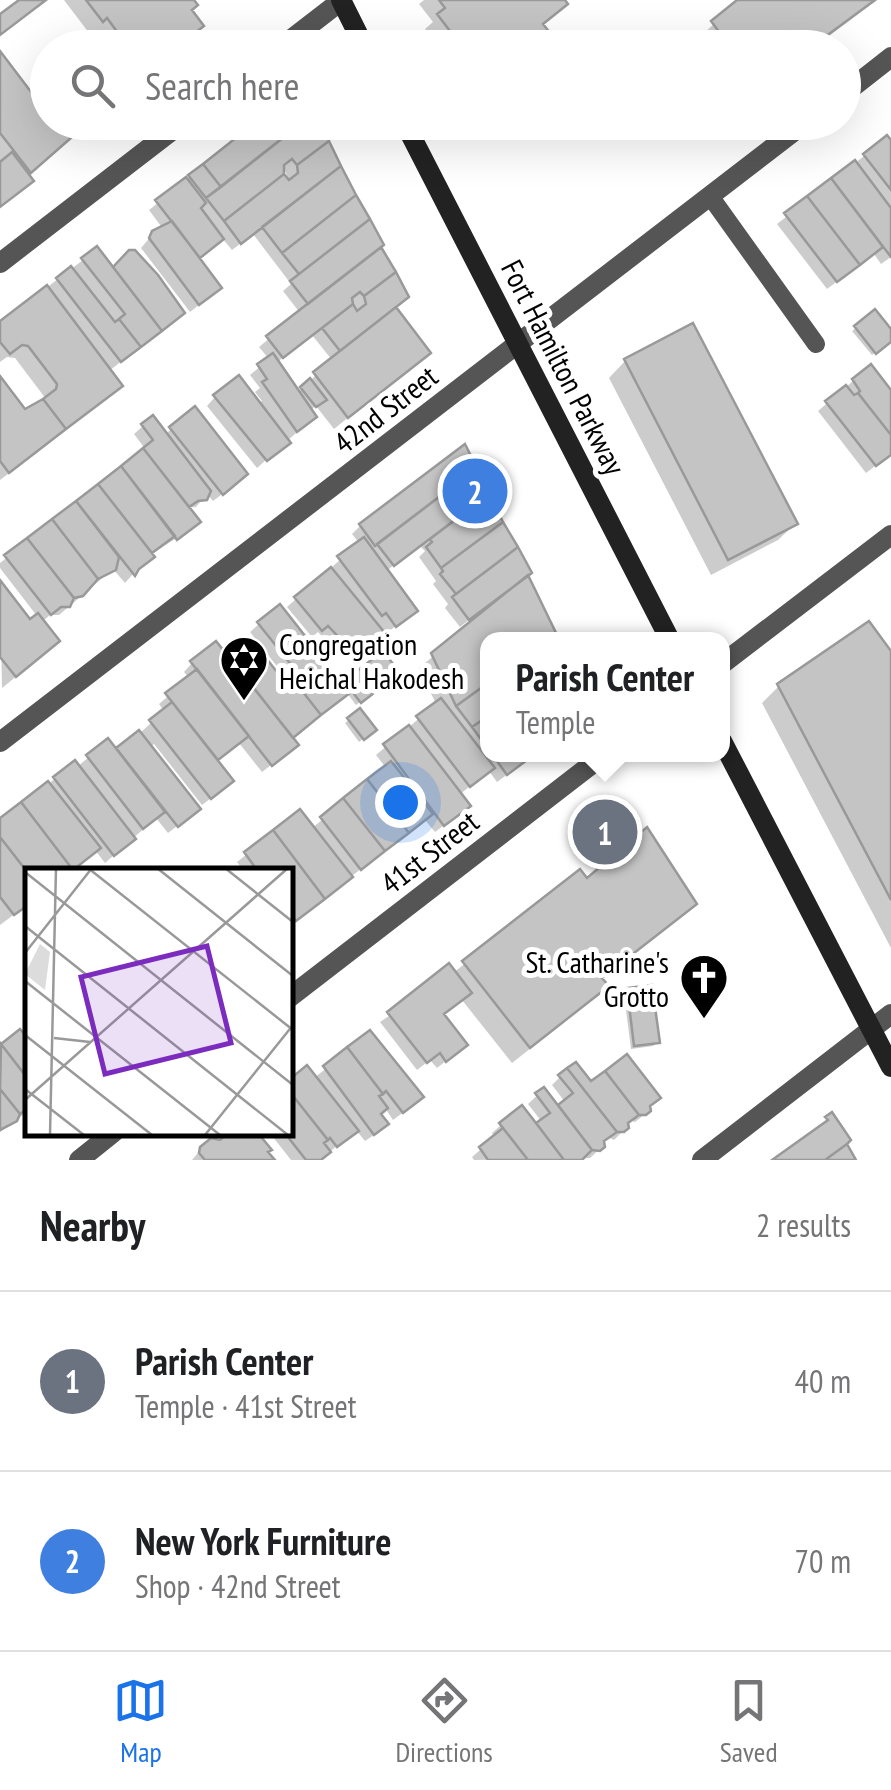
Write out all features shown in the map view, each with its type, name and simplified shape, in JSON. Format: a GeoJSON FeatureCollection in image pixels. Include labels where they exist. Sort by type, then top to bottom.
{"type":"FeatureCollection","features":[{"type":"Feature","properties":{"kind":"main road"},"geometry":{"type":"LineString","coordinates":[[341,0],[356,30]]}},
{"type":"Feature","properties":{"kind":"main road","name":"Fort Hamilton Parkway"},"geometry":{"type":"LineString","coordinates":[[413,140],[666,632]]}},
{"type":"Feature","properties":{"kind":"main road"},"geometry":{"type":"LineString","coordinates":[[730,756],[891,1067]]}},
{"type":"Feature","properties":{"kind":"street"},"geometry":{"type":"LineString","coordinates":[[303,30],[341,0]]}},
{"type":"Feature","properties":{"kind":"street"},"geometry":{"type":"LineString","coordinates":[[861,81],[891,58]]}},
{"type":"Feature","properties":{"kind":"street"},"geometry":{"type":"LineString","coordinates":[[0,264],[160,140]]}},
{"type":"Feature","properties":{"kind":"street","name":"42nd Street"},"geometry":{"type":"LineString","coordinates":[[0,742],[783,140]]}},
{"type":"Feature","properties":{"kind":"street"},"geometry":{"type":"LineString","coordinates":[[730,658],[891,534]]}},
{"type":"Feature","properties":{"kind":"street","name":"41st Street"},"geometry":{"type":"LineString","coordinates":[[292,995],[595,762]]}},
{"type":"Feature","properties":{"kind":"street"},"geometry":{"type":"LineString","coordinates":[[702,1160],[891,1014]]}},
{"type":"Feature","properties":{"kind":"street"},"geometry":{"type":"LineString","coordinates":[[79,1160],[110,1135]]}},
{"type":"Feature","properties":{"kind":"lane"},"geometry":{"type":"LineString","coordinates":[[710,196],[816,344]]}},
{"type":"Feature","properties":{"kind":"building"},"geometry":{"type":"Polygon","coordinates":[[[19,0],[46,0],[0,35],[0,14],[19,0]]]}},
{"type":"Feature","properties":{"kind":"building"},"geometry":{"type":"Polygon","coordinates":[[[86,0],[194,0],[198,5],[192,10],[204,26],[199,30],[116,30],[107,18],[103,22],[86,0]]]}},
{"type":"Feature","properties":{"kind":"building"},"geometry":{"type":"Polygon","coordinates":[[[439,0],[565,0],[568,4],[543,24],[548,30],[449,30],[437,14],[445,8],[439,0]]]}},
{"type":"Feature","properties":{"kind":"building"},"geometry":{"type":"Polygon","coordinates":[[[737,0],[875,0],[834,30],[718,30],[711,21],[737,0]]]}},
{"type":"Feature","properties":{"kind":"building"},"geometry":{"type":"Polygon","coordinates":[[[0,51],[30,91],[30,140],[69,140],[31,173],[0,133],[0,51]]]}},
{"type":"Feature","properties":{"kind":"building"},"geometry":{"type":"Polygon","coordinates":[[[887,135],[891,140],[891,190],[863,154],[887,135]]]}},
{"type":"Feature","properties":{"kind":"building"},"geometry":{"type":"Polygon","coordinates":[[[233,140],[280,140],[221,187],[203,164],[233,140]]]}},
{"type":"Feature","properties":{"kind":"building"},"geometry":{"type":"Polygon","coordinates":[[[280,140],[329,141],[297,165],[292,159],[284,165],[284,174],[224,221],[206,198],[280,140]]]}},
{"type":"Feature","properties":{"kind":"building"},"geometry":{"type":"Polygon","coordinates":[[[329,141],[341,166],[241,244],[224,221],[284,174],[289,180],[298,173],[297,165],[329,141]]]}},
{"type":"Feature","properties":{"kind":"building"},"geometry":{"type":"Polygon","coordinates":[[[12,152],[34,181],[0,207],[0,162],[12,152]]]}},
{"type":"Feature","properties":{"kind":"building"},"geometry":{"type":"Polygon","coordinates":[[[855,160],[891,208],[891,257],[831,178],[855,160]]]}},
{"type":"Feature","properties":{"kind":"building"},"geometry":{"type":"Polygon","coordinates":[[[203,164],[221,187],[206,198],[188,175],[203,164]]]}},
{"type":"Feature","properties":{"kind":"building"},"geometry":{"type":"Polygon","coordinates":[[[341,166],[356,195],[282,253],[262,227],[341,166]]]}},
{"type":"Feature","properties":{"kind":"building"},"geometry":{"type":"Polygon","coordinates":[[[186,177],[206,203],[201,208],[224,239],[200,258],[155,200],[186,177]]]}},
{"type":"Feature","properties":{"kind":"building"},"geometry":{"type":"Polygon","coordinates":[[[831,178],[883,247],[860,265],[807,196],[831,178]]]}},
{"type":"Feature","properties":{"kind":"building"},"geometry":{"type":"Polygon","coordinates":[[[356,195],[370,219],[299,274],[282,253],[356,195]]]}},
{"type":"Feature","properties":{"kind":"building"},"geometry":{"type":"Polygon","coordinates":[[[807,196],[860,265],[837,282],[784,213],[807,196]]]}},
{"type":"Feature","properties":{"kind":"building"},"geometry":{"type":"Polygon","coordinates":[[[370,219],[384,245],[308,304],[290,281],[370,219]]]}},
{"type":"Feature","properties":{"kind":"building"},"geometry":{"type":"Polygon","coordinates":[[[172,221],[222,288],[199,305],[149,238],[152,231],[172,221]]]}},
{"type":"Feature","properties":{"kind":"building"},"geometry":{"type":"Polygon","coordinates":[[[97,246],[162,331],[141,347],[119,319],[125,314],[81,258],[97,246]]]}},
{"type":"Feature","properties":{"kind":"building"},"geometry":{"type":"Polygon","coordinates":[[[381,247],[396,272],[364,296],[360,292],[352,298],[353,304],[283,358],[266,336],[381,247]]]}},
{"type":"Feature","properties":{"kind":"building"},"geometry":{"type":"Polygon","coordinates":[[[129,250],[135,250],[158,275],[185,313],[162,331],[113,267],[129,250]]]}},
{"type":"Feature","properties":{"kind":"building"},"geometry":{"type":"Polygon","coordinates":[[[71,266],[115,322],[119,319],[141,347],[121,362],[56,278],[71,266]]]}},
{"type":"Feature","properties":{"kind":"building"},"geometry":{"type":"Polygon","coordinates":[[[396,272],[409,297],[340,351],[322,328],[353,304],[357,311],[366,304],[364,296],[396,272]]]}},
{"type":"Feature","properties":{"kind":"building"},"geometry":{"type":"Polygon","coordinates":[[[47,285],[123,386],[66,429],[43,399],[57,384],[28,346],[22,345],[10,354],[0,342],[0,321],[47,285]]]}},
{"type":"Feature","properties":{"kind":"building"},"geometry":{"type":"Polygon","coordinates":[[[396,307],[431,353],[348,418],[313,372],[396,307]]]}},
{"type":"Feature","properties":{"kind":"building"},"geometry":{"type":"Polygon","coordinates":[[[875,309],[891,329],[891,342],[876,354],[854,326],[875,309]]]}},
{"type":"Feature","properties":{"kind":"building"},"geometry":{"type":"Polygon","coordinates":[[[693,323],[798,524],[728,560],[624,359],[693,323]]]}},
{"type":"Feature","properties":{"kind":"building"},"geometry":{"type":"Polygon","coordinates":[[[273,353],[317,417],[297,432],[262,382],[267,379],[257,364],[273,353]]]}},
{"type":"Feature","properties":{"kind":"building"},"geometry":{"type":"Polygon","coordinates":[[[871,364],[891,390],[891,435],[858,393],[852,379],[871,364]]]}},
{"type":"Feature","properties":{"kind":"building"},"geometry":{"type":"Polygon","coordinates":[[[239,375],[291,443],[267,461],[213,395],[239,375]]]}},
{"type":"Feature","properties":{"kind":"building"},"geometry":{"type":"Polygon","coordinates":[[[0,376],[25,409],[43,399],[66,429],[9,473],[0,461],[0,376]]]}},
{"type":"Feature","properties":{"kind":"building"},"geometry":{"type":"Polygon","coordinates":[[[310,378],[327,400],[316,407],[300,387],[310,378]]]}},
{"type":"Feature","properties":{"kind":"building"},"geometry":{"type":"Polygon","coordinates":[[[846,385],[854,395],[858,393],[891,435],[891,455],[876,466],[825,401],[846,385]]]}},
{"type":"Feature","properties":{"kind":"building"},"geometry":{"type":"Polygon","coordinates":[[[195,406],[248,474],[223,495],[169,427],[195,406]]]}},
{"type":"Feature","properties":{"kind":"building"},"geometry":{"type":"Polygon","coordinates":[[[153,415],[211,491],[207,500],[189,507],[143,448],[153,440],[141,424],[153,415]]]}},
{"type":"Feature","properties":{"kind":"building"},"geometry":{"type":"Polygon","coordinates":[[[465,444],[477,468],[375,546],[359,524],[465,444]]]}},
{"type":"Feature","properties":{"kind":"building"},"geometry":{"type":"Polygon","coordinates":[[[143,448],[201,522],[177,540],[121,466],[143,448]]]}},
{"type":"Feature","properties":{"kind":"building"},"geometry":{"type":"Polygon","coordinates":[[[121,466],[175,536],[152,553],[98,484],[121,466]]]}},
{"type":"Feature","properties":{"kind":"building"},"geometry":{"type":"Polygon","coordinates":[[[477,468],[489,494],[394,566],[377,544],[477,468]]]}},
{"type":"Feature","properties":{"kind":"building"},"geometry":{"type":"Polygon","coordinates":[[[98,484],[155,557],[135,576],[76,501],[98,484]]]}},
{"type":"Feature","properties":{"kind":"building"},"geometry":{"type":"Polygon","coordinates":[[[489,494],[503,522],[441,568],[426,547],[432,542],[430,539],[489,494]]]}},
{"type":"Feature","properties":{"kind":"building"},"geometry":{"type":"Polygon","coordinates":[[[76,501],[119,557],[116,570],[98,579],[52,519],[76,501]]]}},
{"type":"Feature","properties":{"kind":"building"},"geometry":{"type":"Polygon","coordinates":[[[52,519],[98,579],[83,596],[74,598],[27,538],[52,519]]]}},
{"type":"Feature","properties":{"kind":"building"},"geometry":{"type":"Polygon","coordinates":[[[503,522],[518,547],[456,594],[440,574],[441,568],[503,522]]]}},
{"type":"Feature","properties":{"kind":"building"},"geometry":{"type":"Polygon","coordinates":[[[364,537],[418,611],[396,627],[386,613],[382,616],[337,556],[364,537]]]}},
{"type":"Feature","properties":{"kind":"building"},"geometry":{"type":"Polygon","coordinates":[[[27,538],[74,598],[70,607],[61,607],[51,615],[4,555],[27,538]]]}},
{"type":"Feature","properties":{"kind":"building"},"geometry":{"type":"Polygon","coordinates":[[[518,547],[532,573],[469,620],[452,597],[518,547]]]}},
{"type":"Feature","properties":{"kind":"building"},"geometry":{"type":"Polygon","coordinates":[[[331,567],[385,633],[361,652],[355,645],[350,649],[328,626],[322,631],[294,597],[331,567]]]}},
{"type":"Feature","properties":{"kind":"building"},"geometry":{"type":"Polygon","coordinates":[[[528,575],[556,632],[480,632],[480,689],[456,706],[431,653],[528,575]]]}},
{"type":"Feature","properties":{"kind":"building"},"geometry":{"type":"Polygon","coordinates":[[[0,580],[30,619],[38,613],[60,641],[16,677],[0,657],[0,580]]]}},
{"type":"Feature","properties":{"kind":"building"},"geometry":{"type":"Polygon","coordinates":[[[280,604],[350,693],[321,715],[299,687],[305,682],[257,622],[280,604]]]}},
{"type":"Feature","properties":{"kind":"building"},"geometry":{"type":"Polygon","coordinates":[[[869,621],[891,651],[891,900],[777,684],[869,621]]]}},
{"type":"Feature","properties":{"kind":"building","name":"Congregation Heichal Hakodesh"},"geometry":{"type":"Polygon","coordinates":[[[216,641],[299,745],[272,766],[190,661],[216,641]]]}},
{"type":"Feature","properties":{"kind":"building"},"geometry":{"type":"Polygon","coordinates":[[[254,643],[293,692],[299,687],[321,715],[293,738],[232,660],[254,643]]]}},
{"type":"Feature","properties":{"kind":"building"},"geometry":{"type":"Polygon","coordinates":[[[383,651],[400,673],[361,703],[344,681],[383,651]]]}},
{"type":"Feature","properties":{"kind":"building"},"geometry":{"type":"Polygon","coordinates":[[[197,669],[249,736],[218,760],[165,693],[197,669]]]}},
{"type":"Feature","properties":{"kind":"building"},"geometry":{"type":"Polygon","coordinates":[[[480,689],[480,722],[472,727],[456,706],[480,689]]]}},
{"type":"Feature","properties":{"kind":"building"},"geometry":{"type":"Polygon","coordinates":[[[441,698],[480,749],[480,762],[490,762],[495,768],[470,787],[416,716],[441,698]]]}},
{"type":"Feature","properties":{"kind":"building"},"geometry":{"type":"Polygon","coordinates":[[[172,702],[234,781],[211,799],[149,720],[172,702]]]}},
{"type":"Feature","properties":{"kind":"building"},"geometry":{"type":"Polygon","coordinates":[[[360,708],[377,730],[364,740],[347,718],[360,708]]]}},
{"type":"Feature","properties":{"kind":"building"},"geometry":{"type":"Polygon","coordinates":[[[480,722],[480,738],[472,727],[480,722]]]}},
{"type":"Feature","properties":{"kind":"building"},"geometry":{"type":"Polygon","coordinates":[[[409,725],[471,806],[444,826],[383,744],[409,725]]]}},
{"type":"Feature","properties":{"kind":"building"},"geometry":{"type":"Polygon","coordinates":[[[139,730],[201,809],[178,827],[116,748],[139,730]]]}},
{"type":"Feature","properties":{"kind":"building"},"geometry":{"type":"Polygon","coordinates":[[[108,738],[165,812],[143,829],[86,755],[108,738]]]}},
{"type":"Feature","properties":{"kind":"building"},"geometry":{"type":"Polygon","coordinates":[[[75,760],[136,839],[114,856],[53,777],[75,760]]]}},
{"type":"Feature","properties":{"kind":"building"},"geometry":{"type":"Polygon","coordinates":[[[391,761],[433,814],[409,833],[367,779],[391,761]]]}},
{"type":"Feature","properties":{"kind":"building"},"geometry":{"type":"Polygon","coordinates":[[[498,762],[524,762],[507,775],[498,762]]]}},
{"type":"Feature","properties":{"kind":"building"},"geometry":{"type":"Polygon","coordinates":[[[367,779],[409,833],[385,851],[343,798],[367,779]]]}},
{"type":"Feature","properties":{"kind":"building"},"geometry":{"type":"Polygon","coordinates":[[[48,781],[101,848],[71,868],[21,802],[48,781]]]}},
{"type":"Feature","properties":{"kind":"building"},"geometry":{"type":"Polygon","coordinates":[[[343,798],[385,851],[361,870],[320,817],[343,798]]]}},
{"type":"Feature","properties":{"kind":"building"},"geometry":{"type":"Polygon","coordinates":[[[21,802],[71,868],[25,869],[0,837],[0,818],[21,802]]]}},
{"type":"Feature","properties":{"kind":"building"},"geometry":{"type":"Polygon","coordinates":[[[300,809],[353,877],[325,899],[273,830],[300,809]]]}},
{"type":"Feature","properties":{"kind":"building"},"geometry":{"type":"Polygon","coordinates":[[[647,827],[697,904],[602,978],[609,986],[530,1048],[462,961],[580,869],[587,878],[647,827]]]}},
{"type":"Feature","properties":{"kind":"building"},"geometry":{"type":"Polygon","coordinates":[[[273,830],[325,899],[296,921],[292,916],[292,868],[256,868],[244,852],[273,830]]]}},
{"type":"Feature","properties":{"kind":"building"},"geometry":{"type":"Polygon","coordinates":[[[0,837],[25,869],[25,907],[14,915],[0,897],[0,837]]]}},
{"type":"Feature","properties":{"kind":"building"},"geometry":{"type":"Polygon","coordinates":[[[449,963],[472,993],[444,1014],[468,1045],[446,1062],[440,1053],[427,1063],[387,1012],[449,963]]]}},
{"type":"Feature","properties":{"kind":"building"},"geometry":{"type":"Polygon","coordinates":[[[652,985],[660,1043],[634,1046],[627,988],[652,985]]]}},
{"type":"Feature","properties":{"kind":"building"},"geometry":{"type":"Polygon","coordinates":[[[20,1029],[25,1035],[25,1075],[1,1044],[20,1029]]]}},
{"type":"Feature","properties":{"kind":"building"},"geometry":{"type":"Polygon","coordinates":[[[370,1030],[424,1097],[403,1113],[347,1047],[370,1030]]]}},
{"type":"Feature","properties":{"kind":"building"},"geometry":{"type":"Polygon","coordinates":[[[1,1044],[25,1075],[25,1110],[20,1114],[0,1089],[1,1044]]]}},
{"type":"Feature","properties":{"kind":"building"},"geometry":{"type":"Polygon","coordinates":[[[347,1047],[383,1094],[379,1096],[388,1108],[381,1114],[389,1124],[374,1135],[323,1066],[347,1047]]]}},
{"type":"Feature","properties":{"kind":"building"},"geometry":{"type":"Polygon","coordinates":[[[627,1054],[661,1098],[646,1115],[639,1115],[605,1071],[627,1054]]]}},
{"type":"Feature","properties":{"kind":"building"},"geometry":{"type":"Polygon","coordinates":[[[576,1062],[591,1081],[605,1071],[639,1115],[624,1132],[617,1132],[567,1068],[576,1062]]]}},
{"type":"Feature","properties":{"kind":"building"},"geometry":{"type":"Polygon","coordinates":[[[307,1065],[359,1131],[337,1147],[328,1140],[292,1095],[292,1077],[307,1065]]]}},
{"type":"Feature","properties":{"kind":"building"},"geometry":{"type":"Polygon","coordinates":[[[567,1068],[617,1132],[604,1141],[605,1147],[600,1151],[592,1150],[558,1105],[573,1093],[558,1075],[567,1068]]]}},
{"type":"Feature","properties":{"kind":"building"},"geometry":{"type":"Polygon","coordinates":[[[544,1087],[592,1150],[582,1160],[564,1160],[536,1123],[550,1113],[535,1093],[544,1087]]]}},
{"type":"Feature","properties":{"kind":"building"},"geometry":{"type":"Polygon","coordinates":[[[0,1089],[20,1114],[17,1121],[0,1130],[0,1089]]]}},
{"type":"Feature","properties":{"kind":"building"},"geometry":{"type":"Polygon","coordinates":[[[292,1095],[328,1140],[324,1143],[331,1152],[321,1160],[306,1160],[286,1135],[292,1135],[292,1095]]]}},
{"type":"Feature","properties":{"kind":"building"},"geometry":{"type":"Polygon","coordinates":[[[522,1105],[564,1160],[528,1160],[499,1123],[522,1105]]]}},
{"type":"Feature","properties":{"kind":"building"},"geometry":{"type":"Polygon","coordinates":[[[832,1112],[851,1140],[847,1144],[825,1160],[772,1160],[828,1120],[825,1117],[832,1112]]]}},
{"type":"Feature","properties":{"kind":"building"},"geometry":{"type":"Polygon","coordinates":[[[503,1128],[528,1160],[488,1160],[479,1147],[503,1128]]]}},
{"type":"Feature","properties":{"kind":"building"},"geometry":{"type":"Polygon","coordinates":[[[226,1135],[260,1135],[275,1160],[205,1160],[199,1153],[200,1147],[211,1138],[220,1140],[226,1135]]]}},
{"type":"Feature","properties":{"kind":"building"},"geometry":{"type":"Polygon","coordinates":[[[847,1144],[856,1160],[825,1160],[847,1144]]]}},
{"type":"Feature","properties":{"kind":"place","name":"New York Furniture"},"geometry":{"type":"Point","coordinates":[475,491]}},
{"type":"Feature","properties":{"kind":"place","name":"Congregation Heichal Hakodesh"},"geometry":{"type":"Point","coordinates":[244,702]}},
{"type":"Feature","properties":{"kind":"place","name":"Parish Center"},"geometry":{"type":"Point","coordinates":[605,832]}},
{"type":"Feature","properties":{"kind":"place","name":"St. Catharine's Grotto"},"geometry":{"type":"Point","coordinates":[704,1020]}}]}
